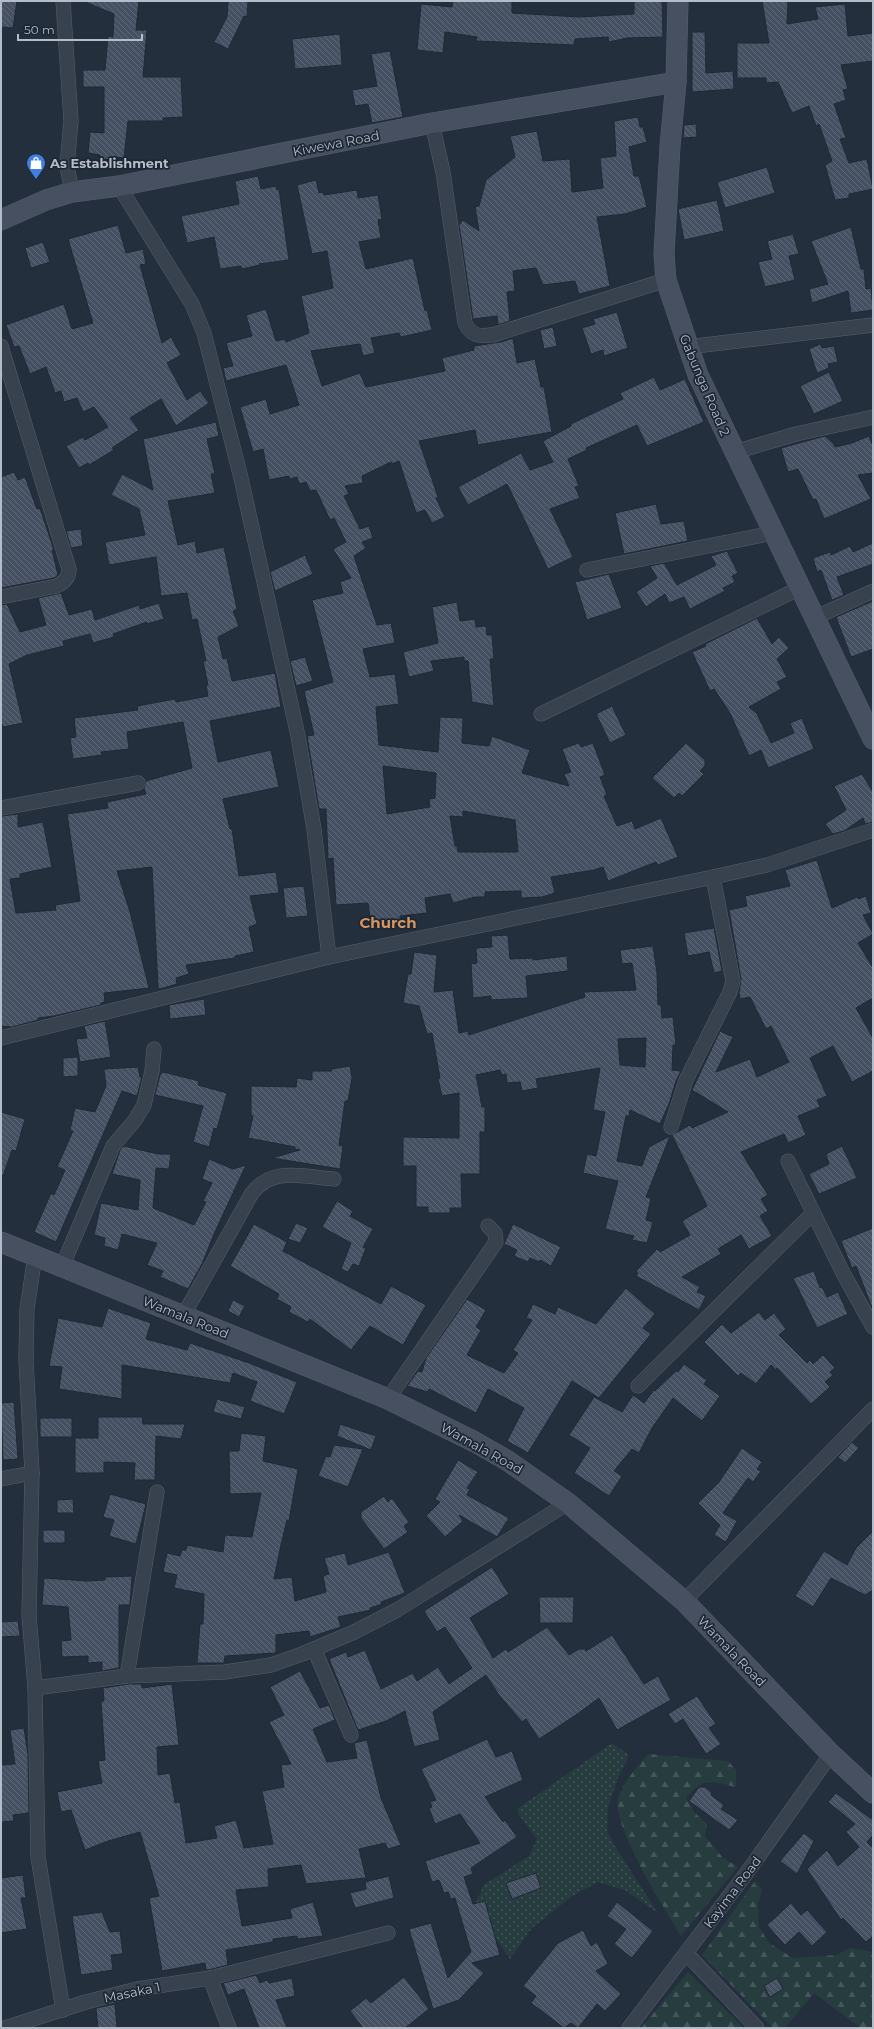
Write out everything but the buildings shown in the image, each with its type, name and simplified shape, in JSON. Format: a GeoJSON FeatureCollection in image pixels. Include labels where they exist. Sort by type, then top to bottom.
{"type":"FeatureCollection","features":[{"type":"Feature","properties":{"kind":"street"},"geometry":{"type":"LineString","coordinates":[[63,1],[71,121],[67,166],[72,192]]}},
{"type":"Feature","properties":{"kind":"street","name":"Gabunga Road 2"},"geometry":{"type":"LineString","coordinates":[[678,1],[676,82],[670,146],[665,239],[666,280],[687,347],[698,375],[873,739]]}},
{"type":"Feature","properties":{"kind":"street","name":"Kiwewa Road"},"geometry":{"type":"LineString","coordinates":[[1,220],[46,200],[72,192],[119,186],[432,123],[676,82]]}},
{"type":"Feature","properties":{"kind":"street"},"geometry":{"type":"LineString","coordinates":[[432,123],[443,172],[465,323],[473,334],[477,336],[493,335],[666,280]]}},
{"type":"Feature","properties":{"kind":"street"},"geometry":{"type":"LineString","coordinates":[[119,186],[192,304],[204,333],[241,478],[298,736],[314,829],[329,957]]}},
{"type":"Feature","properties":{"kind":"street"},"geometry":{"type":"LineString","coordinates":[[687,347],[873,325]]}},
{"type":"Feature","properties":{"kind":"street"},"geometry":{"type":"LineString","coordinates":[[1,346],[69,569],[69,575],[65,582],[57,586],[1,597]]}},
{"type":"Feature","properties":{"kind":"street"},"geometry":{"type":"LineString","coordinates":[[735,452],[796,434],[873,417]]}},
{"type":"Feature","properties":{"kind":"street"},"geometry":{"type":"LineString","coordinates":[[586,570],[773,533]]}},
{"type":"Feature","properties":{"kind":"street"},"geometry":{"type":"LineString","coordinates":[[541,714],[800,588]]}},
{"type":"Feature","properties":{"kind":"street"},"geometry":{"type":"LineString","coordinates":[[814,618],[873,591]]}},
{"type":"Feature","properties":{"kind":"street"},"geometry":{"type":"LineString","coordinates":[[1,808],[138,783]]}},
{"type":"Feature","properties":{"kind":"street"},"geometry":{"type":"LineString","coordinates":[[1,1038],[329,957],[767,865],[873,830]]}},
{"type":"Feature","properties":{"kind":"street"},"geometry":{"type":"LineString","coordinates":[[671,1127],[686,1080],[730,992],[733,981],[713,877]]}},
{"type":"Feature","properties":{"kind":"street"},"geometry":{"type":"LineString","coordinates":[[62,1267],[113,1146],[140,1114],[144,1105],[152,1071],[154,1049]]}},
{"type":"Feature","properties":{"kind":"street"},"geometry":{"type":"LineString","coordinates":[[788,1162],[843,1273],[873,1327]]}},
{"type":"Feature","properties":{"kind":"street"},"geometry":{"type":"LineString","coordinates":[[183,1316],[252,1193],[260,1184],[278,1175],[334,1179]]}},
{"type":"Feature","properties":{"kind":"street"},"geometry":{"type":"LineString","coordinates":[[638,1386],[813,1213]]}},
{"type":"Feature","properties":{"kind":"street"},"geometry":{"type":"LineString","coordinates":[[388,1399],[496,1242],[495,1234],[488,1226]]}},
{"type":"Feature","properties":{"kind":"street","name":"Wamala Road"},"geometry":{"type":"LineString","coordinates":[[1,1242],[388,1399],[502,1457],[568,1503],[684,1601],[831,1754],[873,1793]]}},
{"type":"Feature","properties":{"kind":"street"},"geometry":{"type":"LineString","coordinates":[[35,1256],[27,1309],[26,1333],[32,1473],[28,1592],[35,1688],[38,1857],[63,2010]]}},
{"type":"Feature","properties":{"kind":"street"},"geometry":{"type":"LineString","coordinates":[[684,1601],[873,1409]]}},
{"type":"Feature","properties":{"kind":"street"},"geometry":{"type":"LineString","coordinates":[[1,1480],[32,1473]]}},
{"type":"Feature","properties":{"kind":"street"},"geometry":{"type":"LineString","coordinates":[[127,1676],[157,1492]]}},
{"type":"Feature","properties":{"kind":"street"},"geometry":{"type":"LineString","coordinates":[[35,1688],[127,1676],[225,1672],[271,1664],[314,1649],[352,1633],[398,1610],[568,1503]]}},
{"type":"Feature","properties":{"kind":"street"},"geometry":{"type":"LineString","coordinates":[[314,1649],[351,1735]]}},
{"type":"Feature","properties":{"kind":"street","name":"Kayima Road"},"geometry":{"type":"LineString","coordinates":[[629,2028],[748,1871],[831,1754]]}},
{"type":"Feature","properties":{"kind":"street","name":"Masaka 1"},"geometry":{"type":"LineString","coordinates":[[5,2028],[63,2010],[137,1990],[210,1978],[388,1933]]}},
{"type":"Feature","properties":{"kind":"street"},"geometry":{"type":"LineString","coordinates":[[686,1953],[758,2028]]}},
{"type":"Feature","properties":{"kind":"street"},"geometry":{"type":"LineString","coordinates":[[210,1978],[228,2028]]}},
{"type":"Feature","properties":{"kind":"green space"},"geometry":{"type":"Polygon","coordinates":[[[612,1743],[629,1755],[618,1778],[608,1807],[607,1830],[614,1845],[658,1913],[625,1890],[598,1882],[572,1896],[531,1929],[510,1959],[474,1906],[484,1885],[529,1856],[537,1839],[519,1815],[517,1809],[612,1743]]]}},
{"type":"Feature","properties":{"kind":"green space"},"geometry":{"type":"Polygon","coordinates":[[[648,1754],[728,1761],[736,1770],[736,1787],[714,1782],[703,1783],[692,1791],[686,1798],[694,1812],[707,1824],[705,1836],[723,1858],[738,1867],[681,1936],[631,1848],[618,1812],[618,1799],[623,1787],[648,1754]]]}},
{"type":"Feature","properties":{"kind":"green space"},"geometry":{"type":"Polygon","coordinates":[[[755,1881],[762,1890],[758,1904],[759,1927],[769,1943],[793,1958],[837,1955],[849,1948],[873,1953],[873,2028],[861,2028],[814,1993],[785,2028],[773,2028],[702,1955],[755,1881]]]}},
{"type":"Feature","properties":{"kind":"green space"},"geometry":{"type":"Polygon","coordinates":[[[688,1972],[744,2028],[641,2028],[688,1972]]]}},
{"type":"Feature","properties":{"kind":"place","name":"As Establishment"},"geometry":{"type":"Point","coordinates":[36,180]}},
{"type":"Feature","properties":{"kind":"district","name":"Church"},"geometry":{"type":"Point","coordinates":[388,923]}}]}
